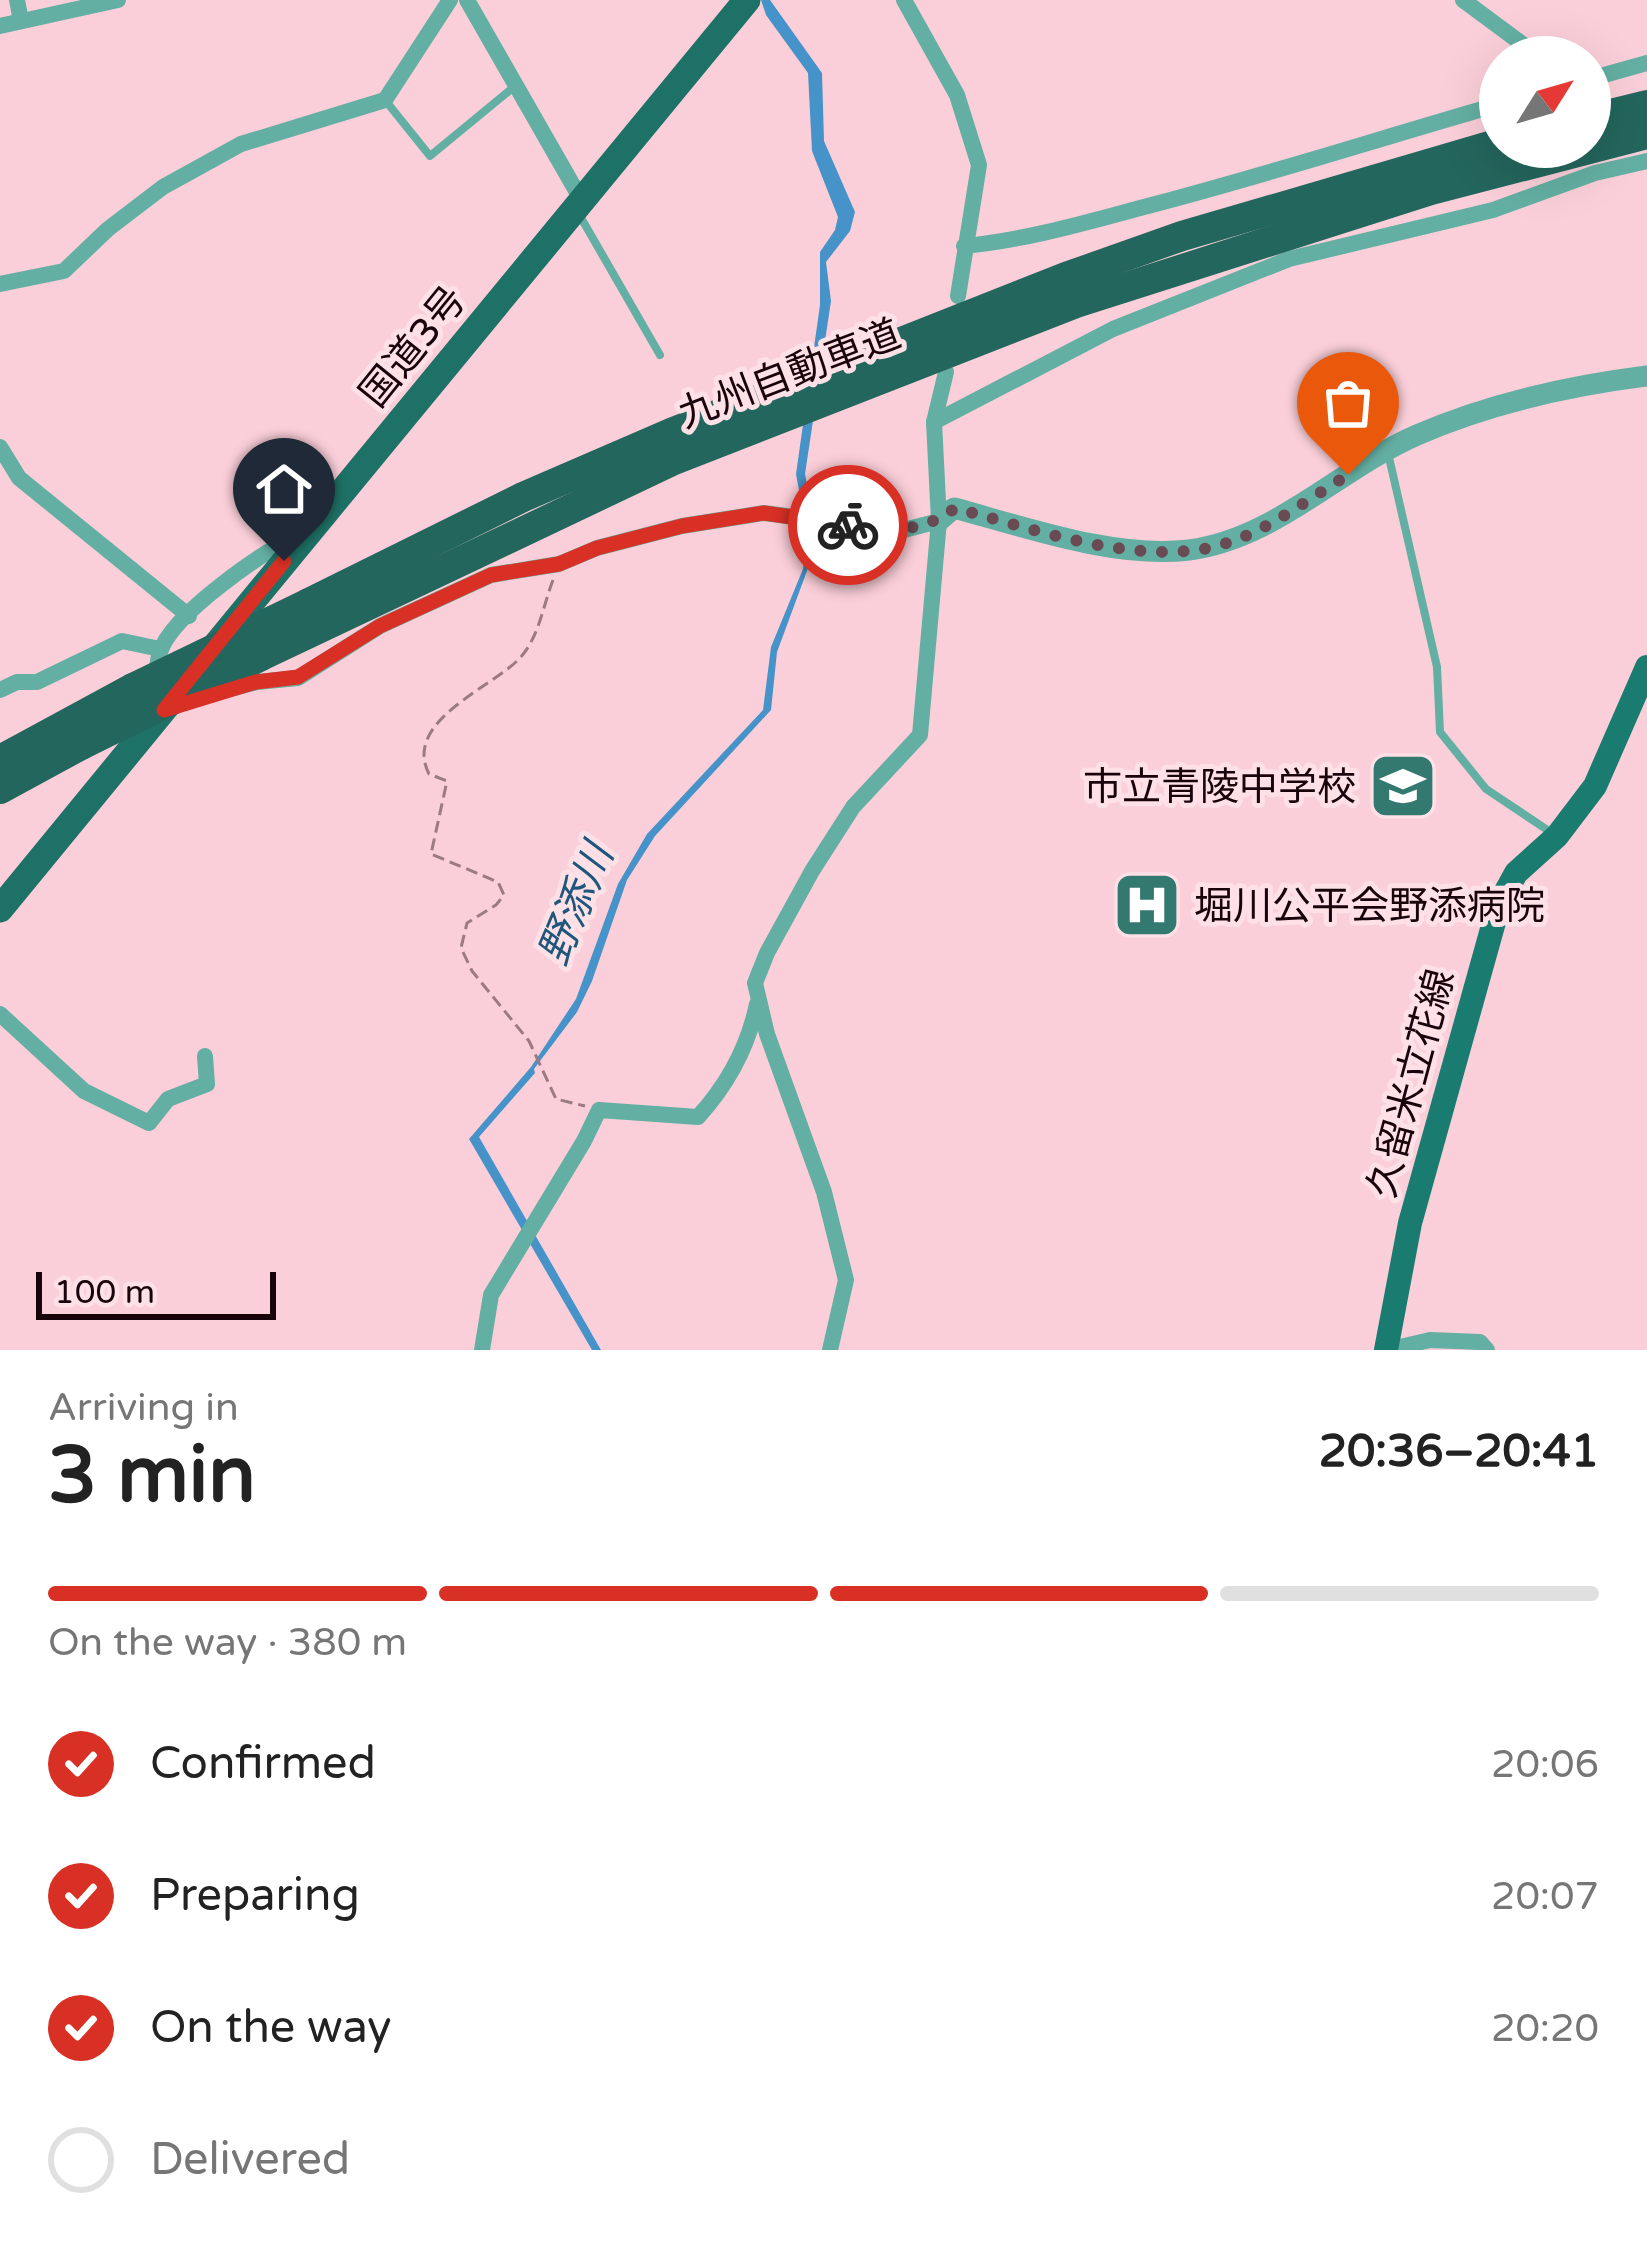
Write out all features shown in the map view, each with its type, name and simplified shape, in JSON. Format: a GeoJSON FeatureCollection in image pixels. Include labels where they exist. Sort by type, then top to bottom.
{"type":"FeatureCollection","features":[{"type":"Feature","properties":{"kind":"highway","name":"国道3号"},"geometry":{"type":"LineString","coordinates":[[0,910],[747,0]]}},
{"type":"Feature","properties":{"kind":"highway"},"geometry":{"type":"LineString","coordinates":[[1611,114],[1647,105]]}},
{"type":"Feature","properties":{"kind":"highway","name":"九州自動車道"},"geometry":{"type":"LineString","coordinates":[[0,789],[261,656],[674,460],[1076,303],[1431,190],[1647,134]]}},
{"type":"Feature","properties":{"kind":"highway","name":"九州自動車道"},"geometry":{"type":"LineString","coordinates":[[0,760],[134,688],[523,497],[671,433],[1182,236],[1479,148]]}},
{"type":"Feature","properties":{"kind":"main road","name":"久留米立花線"},"geometry":{"type":"LineString","coordinates":[[1386,1350],[1410,1223],[1498,904],[1516,873],[1558,836],[1595,786],[1647,667]]}},
{"type":"Feature","properties":{"kind":"street"},"geometry":{"type":"LineString","coordinates":[[17,0],[21,21]]}},
{"type":"Feature","properties":{"kind":"street"},"geometry":{"type":"LineString","coordinates":[[0,26],[118,0]]}},
{"type":"Feature","properties":{"kind":"street"},"geometry":{"type":"LineString","coordinates":[[0,284],[64,271],[163,187],[241,144],[385,100],[450,0]]}},
{"type":"Feature","properties":{"kind":"street"},"geometry":{"type":"LineString","coordinates":[[467,0],[579,204]]}},
{"type":"Feature","properties":{"kind":"street"},"geometry":{"type":"LineString","coordinates":[[904,0],[956,95],[979,165],[958,296]]}},
{"type":"Feature","properties":{"kind":"street"},"geometry":{"type":"LineString","coordinates":[[1463,0],[1512,36]]}},
{"type":"Feature","properties":{"kind":"street"},"geometry":{"type":"LineString","coordinates":[[1611,73],[1647,62]]}},
{"type":"Feature","properties":{"kind":"street"},"geometry":{"type":"LineString","coordinates":[[964,246],[1015,241],[1250,181],[1479,110]]}},
{"type":"Feature","properties":{"kind":"street"},"geometry":{"type":"LineString","coordinates":[[934,422],[1113,329],[1289,260],[1492,210],[1595,173],[1647,161]]}},
{"type":"Feature","properties":{"kind":"street"},"geometry":{"type":"LineString","coordinates":[[830,1350],[845,1280],[824,1192],[757,1003],[755,983],[766,953],[853,807],[920,736],[939,520],[934,422],[946,372]]}},
{"type":"Feature","properties":{"kind":"street"},"geometry":{"type":"LineString","coordinates":[[311,529],[274,547],[228,580],[160,649],[156,719],[256,682],[298,677],[380,626],[491,575],[559,564],[597,548],[721,513],[764,513],[900,531],[939,520],[955,508],[1094,543],[1184,551],[1226,543],[1269,523],[1416,436],[1516,398],[1647,376]]}},
{"type":"Feature","properties":{"kind":"street"},"geometry":{"type":"LineString","coordinates":[[0,447],[19,478],[189,616]]}},
{"type":"Feature","properties":{"kind":"street"},"geometry":{"type":"LineString","coordinates":[[0,690],[17,682],[37,682],[122,641],[160,649]]}},
{"type":"Feature","properties":{"kind":"street"},"geometry":{"type":"LineString","coordinates":[[482,1350],[491,1295],[599,1110],[698,1117],[726,1086],[751,1033],[757,1003]]}},
{"type":"Feature","properties":{"kind":"street"},"geometry":{"type":"LineString","coordinates":[[0,1014],[84,1090],[149,1123],[168,1099],[207,1084],[205,1056]]}},
{"type":"Feature","properties":{"kind":"street"},"geometry":{"type":"LineString","coordinates":[[1386,1350],[1430,1340],[1480,1342],[1487,1350]]}},
{"type":"Feature","properties":{"kind":"lane"},"geometry":{"type":"LineString","coordinates":[[385,100],[430,156],[516,85]]}},
{"type":"Feature","properties":{"kind":"lane"},"geometry":{"type":"LineString","coordinates":[[579,204],[660,355]]}},
{"type":"Feature","properties":{"kind":"lane"},"geometry":{"type":"LineString","coordinates":[[1388,451],[1437,667],[1440,732],[1486,789],[1558,836]]}},
{"type":"Feature","properties":{"kind":"path"},"geometry":{"type":"LineString","coordinates":[[559,564],[538,628],[522,656],[444,715],[424,748],[423,764],[429,774],[447,782],[431,854],[498,882],[504,895],[467,923],[461,948],[472,971],[530,1040],[556,1099],[599,1110]]}},
{"type":"Feature","properties":{"kind":"water"},"geometry":{"type":"Polygon","coordinates":[[[761,0],[770,0],[822,73],[824,141],[855,212],[850,231],[826,262],[831,301],[805,474],[814,552],[777,652],[771,710],[655,836],[627,880],[577,1012],[535,1073],[479,1137],[601,1350],[592,1350],[469,1139],[531,1067],[576,999],[618,884],[647,834],[763,710],[771,647],[803,569],[807,533],[796,474],[820,305],[820,252],[838,217],[812,151],[808,73],[766,15],[761,0]]]}},
{"type":"Feature","properties":{"kind":"way so far"},"geometry":{"type":"LineString","coordinates":[[848,525],[900,531],[939,520],[955,508],[1094,543],[1184,551],[1226,543],[1348,475]]}},
{"type":"Feature","properties":{"kind":"place","name":"市立青陵中学校"},"geometry":{"type":"Point","coordinates":[1403,786]}},
{"type":"Feature","properties":{"kind":"place","name":"堀川公平会野添病院"},"geometry":{"type":"Point","coordinates":[1147,905]}},
{"type":"Feature","properties":{"kind":"route"},"geometry":{"type":"LineString","coordinates":[[284,561],[164,710],[256,682],[298,677],[380,626],[491,575],[559,564],[597,548],[682,526],[764,513],[848,525]]}},
{"type":"Feature","properties":{"kind":"water label","name":"野添川"},"geometry":{"type":"Point","coordinates":[575,904]}}]}
